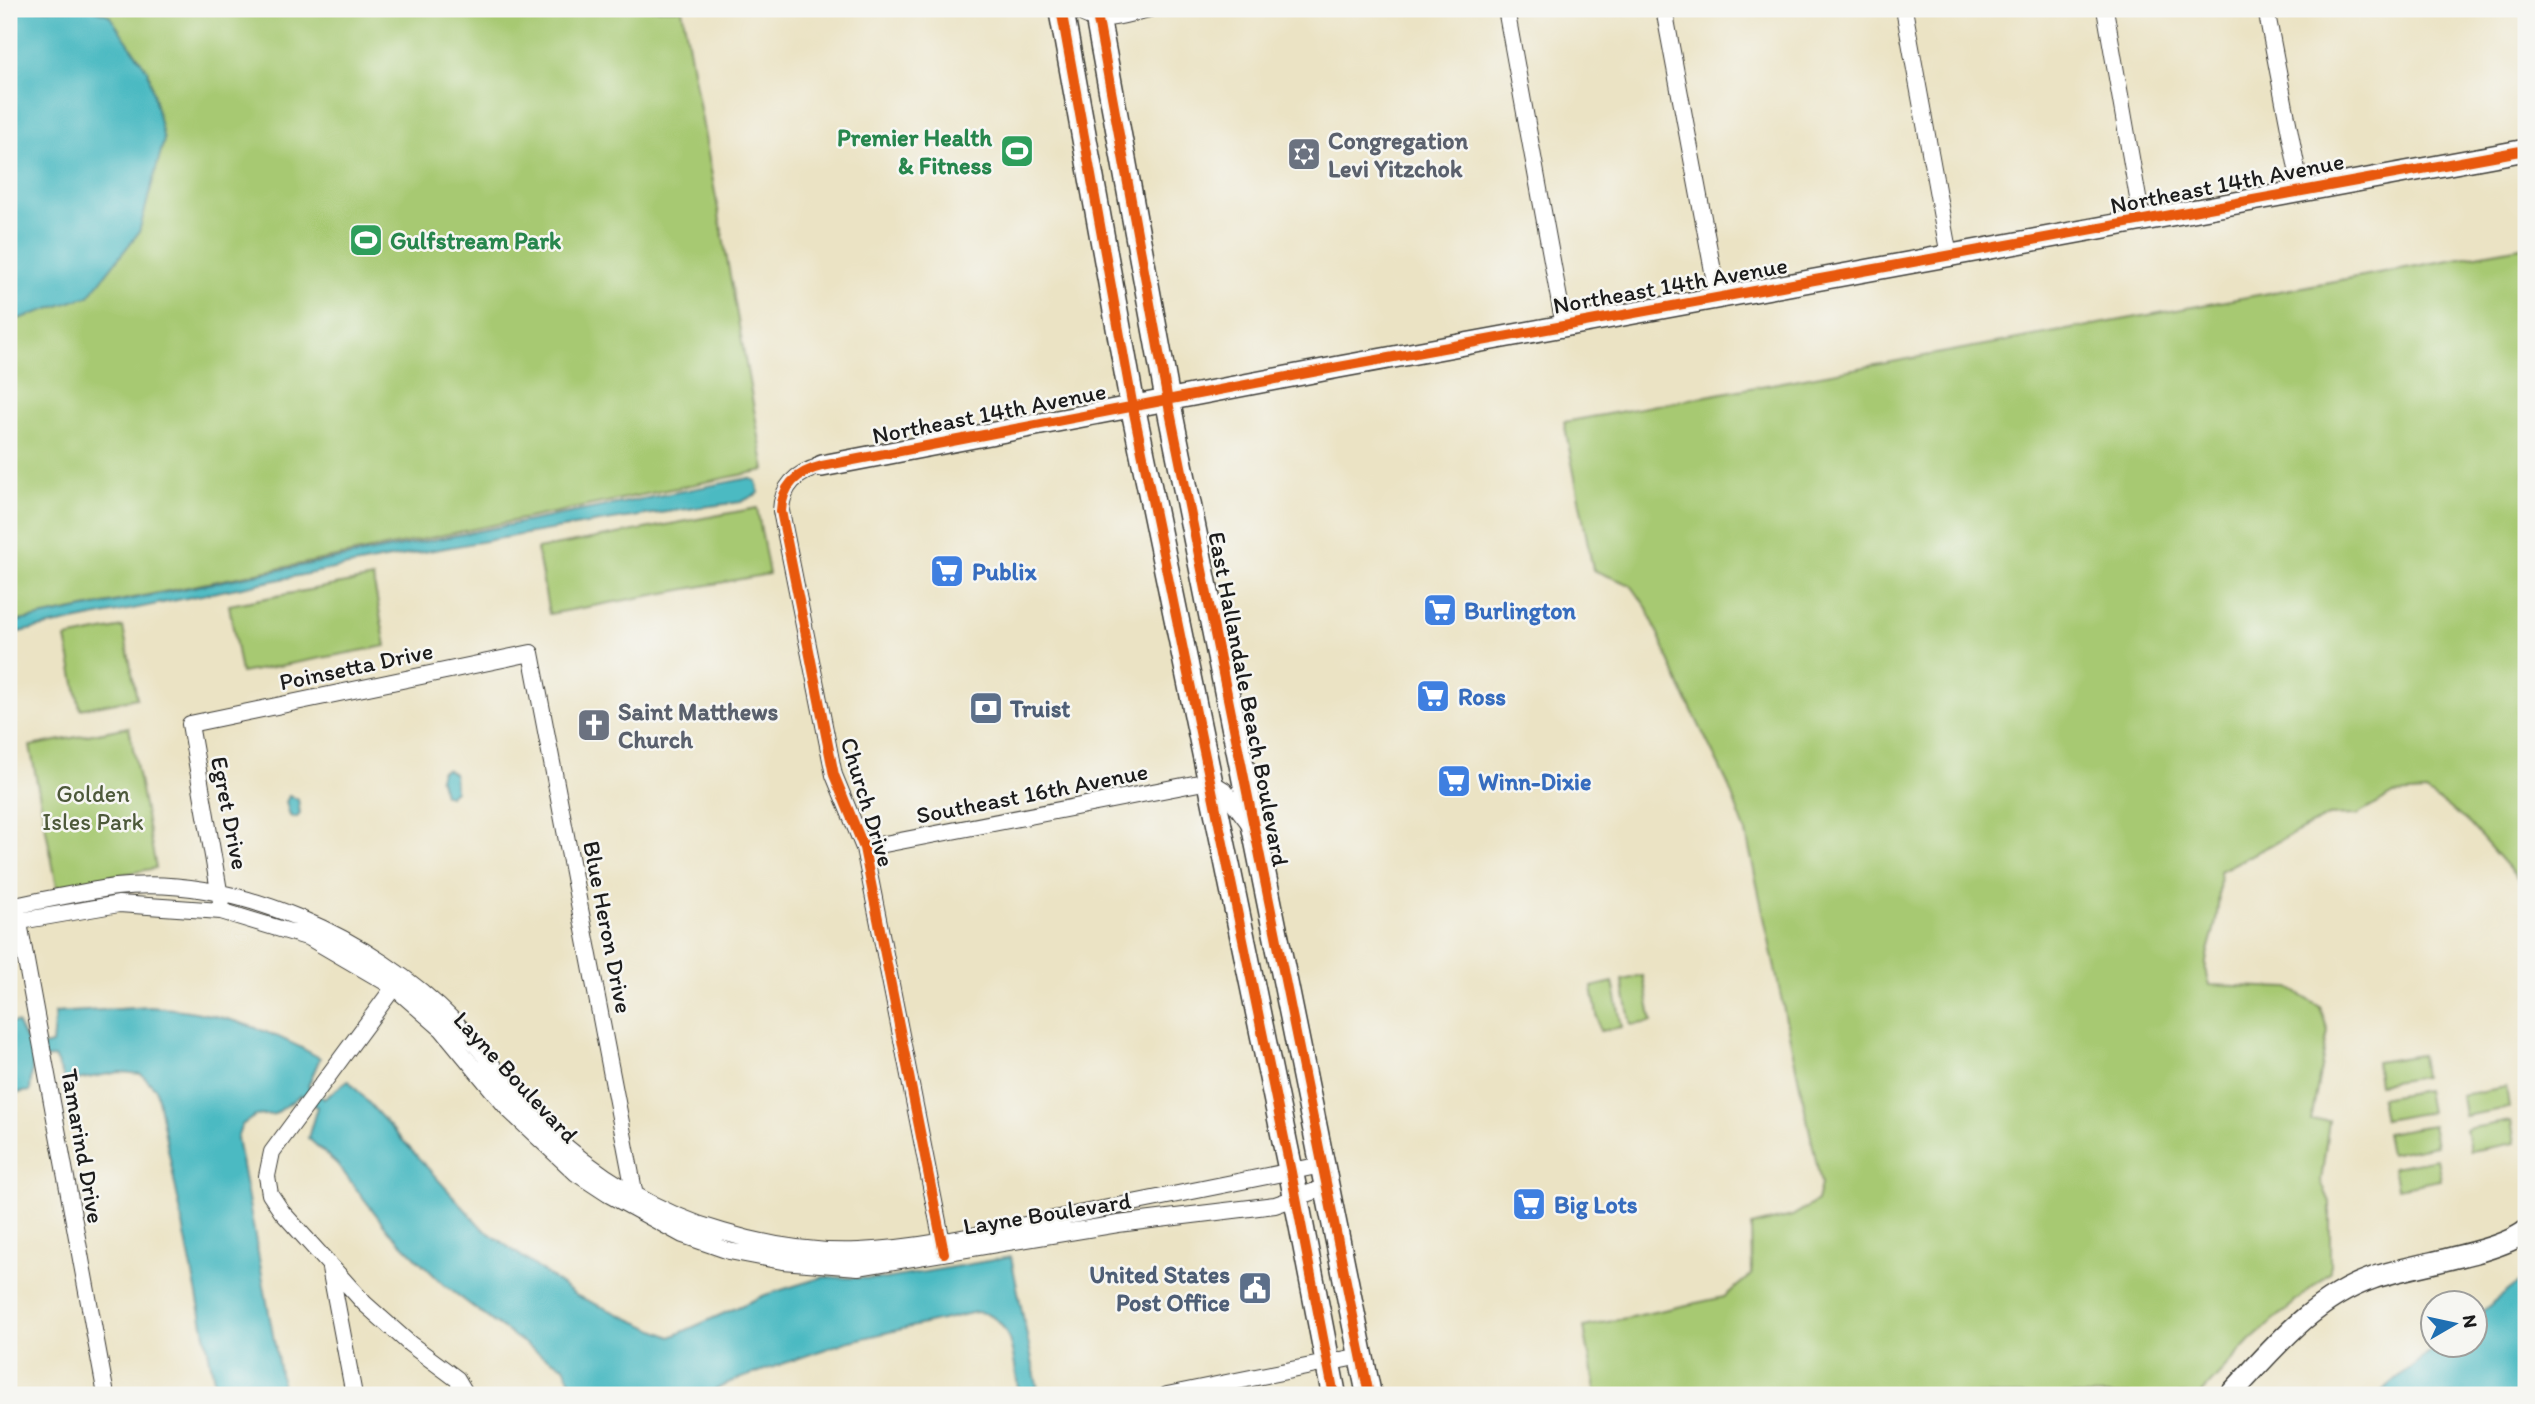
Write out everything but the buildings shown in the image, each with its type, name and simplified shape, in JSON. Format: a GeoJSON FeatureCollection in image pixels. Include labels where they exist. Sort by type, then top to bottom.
{"type":"FeatureCollection","features":[{"type":"Feature","properties":{"kind":"main road"},"geometry":{"type":"LineString","coordinates":[[1079,14],[1077,33],[1087,44],[1104,119],[1120,142]]}},
{"type":"Feature","properties":{"kind":"main road"},"geometry":{"type":"LineString","coordinates":[[1079,14],[1133,408],[1297,1198],[1334,1395]]}},
{"type":"Feature","properties":{"kind":"main road","name":"East Hallandale Beach Boulevard"},"geometry":{"type":"LineString","coordinates":[[1079,14],[1120,142],[1168,401],[1369,1395]]}},
{"type":"Feature","properties":{"kind":"main road"},"geometry":{"type":"LineString","coordinates":[[1194,706],[1218,749],[1242,773]]}},
{"type":"Feature","properties":{"kind":"street"},"geometry":{"type":"LineString","coordinates":[[1079,14],[1150,9]]}},
{"type":"Feature","properties":{"kind":"street"},"geometry":{"type":"LineString","coordinates":[[1506,9],[1564,326]]}},
{"type":"Feature","properties":{"kind":"street"},"geometry":{"type":"LineString","coordinates":[[1664,9],[1718,298]]}},
{"type":"Feature","properties":{"kind":"street"},"geometry":{"type":"LineString","coordinates":[[1904,9],[1949,256]]}},
{"type":"Feature","properties":{"kind":"street"},"geometry":{"type":"LineString","coordinates":[[2105,9],[2142,221]]}},
{"type":"Feature","properties":{"kind":"street"},"geometry":{"type":"LineString","coordinates":[[2266,9],[2301,190]]}},
{"type":"Feature","properties":{"kind":"street","name":"Northeast 14th Avenue"},"geometry":{"type":"LineString","coordinates":[[822,466],[1564,326],[2526,150]]}},
{"type":"Feature","properties":{"kind":"street","name":"Church Drive"},"geometry":{"type":"LineString","coordinates":[[822,466],[808,469],[790,482],[784,491],[781,512],[834,775],[864,848],[943,1247]]}},
{"type":"Feature","properties":{"kind":"street","name":"Poinsetta Drive"},"geometry":{"type":"LineString","coordinates":[[190,724],[531,653]]}},
{"type":"Feature","properties":{"kind":"street","name":"Blue Heron Drive"},"geometry":{"type":"LineString","coordinates":[[531,653],[636,1203]]}},
{"type":"Feature","properties":{"kind":"street","name":"Egret Drive"},"geometry":{"type":"LineString","coordinates":[[190,724],[222,893],[221,911]]}},
{"type":"Feature","properties":{"kind":"street"},"geometry":{"type":"LineString","coordinates":[[1209,781],[1224,790],[1235,802],[1255,834]]}},
{"type":"Feature","properties":{"kind":"street","name":"Southeast 16th Avenue"},"geometry":{"type":"LineString","coordinates":[[864,848],[1209,781]]}},
{"type":"Feature","properties":{"kind":"street","name":"Layne Boulevard"},"geometry":{"type":"LineString","coordinates":[[13,914],[118,887],[222,893],[307,921],[368,953],[401,983],[509,1110],[576,1173],[636,1203],[722,1232],[822,1256],[859,1251],[943,1247],[1275,1205],[1297,1198],[1324,1176]]}},
{"type":"Feature","properties":{"kind":"street","name":"Layne Boulevard"},"geometry":{"type":"LineString","coordinates":[[13,914],[119,904],[221,911],[310,938],[401,983]]}},
{"type":"Feature","properties":{"kind":"street","name":"Tamarind Drive"},"geometry":{"type":"LineString","coordinates":[[13,914],[38,1027],[106,1395]]}},
{"type":"Feature","properties":{"kind":"street"},"geometry":{"type":"LineString","coordinates":[[401,983],[272,1152],[267,1176],[270,1194],[282,1212],[330,1268],[410,1344],[457,1380],[464,1391],[463,1395]]}},
{"type":"Feature","properties":{"kind":"street","name":"Layne Boulevard"},"geometry":{"type":"LineString","coordinates":[[943,1247],[1291,1172],[1324,1176]]}},
{"type":"Feature","properties":{"kind":"street"},"geometry":{"type":"LineString","coordinates":[[2230,1395],[2304,1318],[2336,1294],[2370,1279],[2494,1245],[2526,1231]]}},
{"type":"Feature","properties":{"kind":"street"},"geometry":{"type":"LineString","coordinates":[[330,1268],[354,1395]]}},
{"type":"Feature","properties":{"kind":"street"},"geometry":{"type":"LineString","coordinates":[[1167,1395],[1361,1356]]}},
{"type":"Feature","properties":{"kind":"green space","name":"Gulfstream Park"},"geometry":{"type":"Polygon","coordinates":[[[9,9],[682,9],[765,470],[9,623],[9,9]]]}},
{"type":"Feature","properties":{"kind":"green space"},"geometry":{"type":"Polygon","coordinates":[[[2526,246],[2526,888],[2466,820],[2426,792],[2394,794],[2357,815],[2328,816],[2220,871],[2217,915],[2206,961],[2209,985],[2289,988],[2320,1007],[2328,1031],[2311,1121],[2329,1120],[2321,1182],[2330,1202],[2330,1272],[2251,1340],[2200,1395],[1596,1395],[1584,1327],[1724,1297],[1752,1274],[1751,1226],[1792,1216],[1817,1201],[1821,1184],[1746,833],[1727,782],[1680,686],[1647,608],[1631,585],[1593,570],[1564,422],[2526,246]]]}},
{"type":"Feature","properties":{"kind":"green space"},"geometry":{"type":"Polygon","coordinates":[[[757,508],[769,574],[549,614],[537,549],[757,508]]]}},
{"type":"Feature","properties":{"kind":"green space"},"geometry":{"type":"Polygon","coordinates":[[[373,578],[386,646],[241,673],[229,605],[373,578]]]}},
{"type":"Feature","properties":{"kind":"green space"},"geometry":{"type":"Polygon","coordinates":[[[123,627],[137,698],[80,709],[66,638],[123,627]]]}},
{"type":"Feature","properties":{"kind":"green space","name":"Golden Isles Park"},"geometry":{"type":"Polygon","coordinates":[[[129,727],[156,868],[57,887],[30,746],[129,727]]]}},
{"type":"Feature","properties":{"kind":"green space"},"geometry":{"type":"Polygon","coordinates":[[[1643,976],[1652,1022],[1631,1025],[1622,980],[1643,976]]]}},
{"type":"Feature","properties":{"kind":"green space"},"geometry":{"type":"Polygon","coordinates":[[[1613,982],[1622,1027],[1600,1031],[1592,987],[1613,982]]]}},
{"type":"Feature","properties":{"kind":"green space"},"geometry":{"type":"Polygon","coordinates":[[[2421,1055],[2424,1077],[2379,1084],[2376,1062],[2421,1055]]]}},
{"type":"Feature","properties":{"kind":"green space"},"geometry":{"type":"Polygon","coordinates":[[[2506,1087],[2509,1108],[2464,1116],[2461,1095],[2506,1087]]]}},
{"type":"Feature","properties":{"kind":"green space"},"geometry":{"type":"Polygon","coordinates":[[[2426,1090],[2430,1112],[2384,1120],[2380,1098],[2426,1090]]]}},
{"type":"Feature","properties":{"kind":"green space"},"geometry":{"type":"Polygon","coordinates":[[[2511,1121],[2515,1143],[2470,1151],[2466,1129],[2511,1121]]]}},
{"type":"Feature","properties":{"kind":"green space"},"geometry":{"type":"Polygon","coordinates":[[[2432,1125],[2436,1145],[2390,1154],[2386,1133],[2432,1125]]]}},
{"type":"Feature","properties":{"kind":"green space"},"geometry":{"type":"Polygon","coordinates":[[[2437,1159],[2441,1180],[2397,1188],[2393,1167],[2437,1159]]]}},
{"type":"Feature","properties":{"kind":"water"},"geometry":{"type":"Polygon","coordinates":[[[9,9],[93,9],[109,15],[148,71],[164,140],[139,232],[89,296],[9,322],[9,9]]]}},
{"type":"Feature","properties":{"kind":"water"},"geometry":{"type":"Polygon","coordinates":[[[749,478],[756,481],[759,493],[741,502],[465,544],[9,634],[9,623],[749,478]]]}},
{"type":"Feature","properties":{"kind":"water"},"geometry":{"type":"Polygon","coordinates":[[[446,769],[454,774],[455,791],[449,796],[444,794],[439,777],[441,771],[446,769]]]}},
{"type":"Feature","properties":{"kind":"water"},"geometry":{"type":"Polygon","coordinates":[[[289,796],[298,799],[300,814],[296,818],[290,816],[286,802],[289,796]]]}},
{"type":"Feature","properties":{"kind":"water"},"geometry":{"type":"Polygon","coordinates":[[[150,1007],[195,1012],[238,1022],[280,1037],[320,1058],[308,1086],[324,1099],[348,1080],[482,1228],[577,1296],[671,1337],[765,1295],[823,1277],[885,1279],[1011,1257],[1039,1395],[1019,1395],[1010,1343],[1005,1331],[989,1315],[976,1312],[846,1342],[730,1382],[706,1395],[569,1395],[570,1382],[564,1366],[543,1356],[443,1284],[389,1231],[337,1164],[308,1138],[317,1107],[301,1095],[275,1114],[255,1116],[242,1125],[237,1138],[284,1395],[217,1395],[156,1089],[141,1074],[120,1072],[66,1082],[54,1057],[33,1060],[30,1091],[9,1094],[9,1023],[17,1022],[30,1049],[52,1044],[55,1013],[150,1007]]]}},
{"type":"Feature","properties":{"kind":"water"},"geometry":{"type":"Polygon","coordinates":[[[2526,1277],[2526,1395],[2377,1395],[2422,1358],[2490,1358],[2490,1305],[2526,1277]]]}},
{"type":"Feature","properties":{"kind":"cycle path"},"geometry":{"type":"LineString","coordinates":[[1061,9],[1133,408],[1291,1172],[1334,1395]]}},
{"type":"Feature","properties":{"kind":"cycle path"},"geometry":{"type":"LineString","coordinates":[[1096,9],[1169,407],[1369,1395]]}},
{"type":"Feature","properties":{"kind":"cycle path"},"geometry":{"type":"LineString","coordinates":[[944,1253],[864,848],[834,775],[781,511],[784,494],[798,476],[822,466],[1339,367],[2526,150]]}},
{"type":"Feature","properties":{"kind":"place","name":"Premier Health & Fitness"},"geometry":{"type":"Point","coordinates":[1017,151]}},
{"type":"Feature","properties":{"kind":"place","name":"Congregation Levi Yitzchok"},"geometry":{"type":"Point","coordinates":[1304,154]}},
{"type":"Feature","properties":{"kind":"place","name":"Gulfstream Park"},"geometry":{"type":"Point","coordinates":[366,240]}},
{"type":"Feature","properties":{"kind":"place","name":"Publix"},"geometry":{"type":"Point","coordinates":[947,571]}},
{"type":"Feature","properties":{"kind":"place","name":"Burlington"},"geometry":{"type":"Point","coordinates":[1440,610]}},
{"type":"Feature","properties":{"kind":"place","name":"Ross"},"geometry":{"type":"Point","coordinates":[1433,696]}},
{"type":"Feature","properties":{"kind":"place","name":"Truist"},"geometry":{"type":"Point","coordinates":[986,708]}},
{"type":"Feature","properties":{"kind":"place","name":"Saint Matthews Church"},"geometry":{"type":"Point","coordinates":[594,725]}},
{"type":"Feature","properties":{"kind":"place","name":"Winn-Dixie"},"geometry":{"type":"Point","coordinates":[1454,781]}},
{"type":"Feature","properties":{"kind":"place","name":"Big Lots"},"geometry":{"type":"Point","coordinates":[1529,1204]}},
{"type":"Feature","properties":{"kind":"place","name":"United States Post Office"},"geometry":{"type":"Point","coordinates":[1255,1288]}}]}
